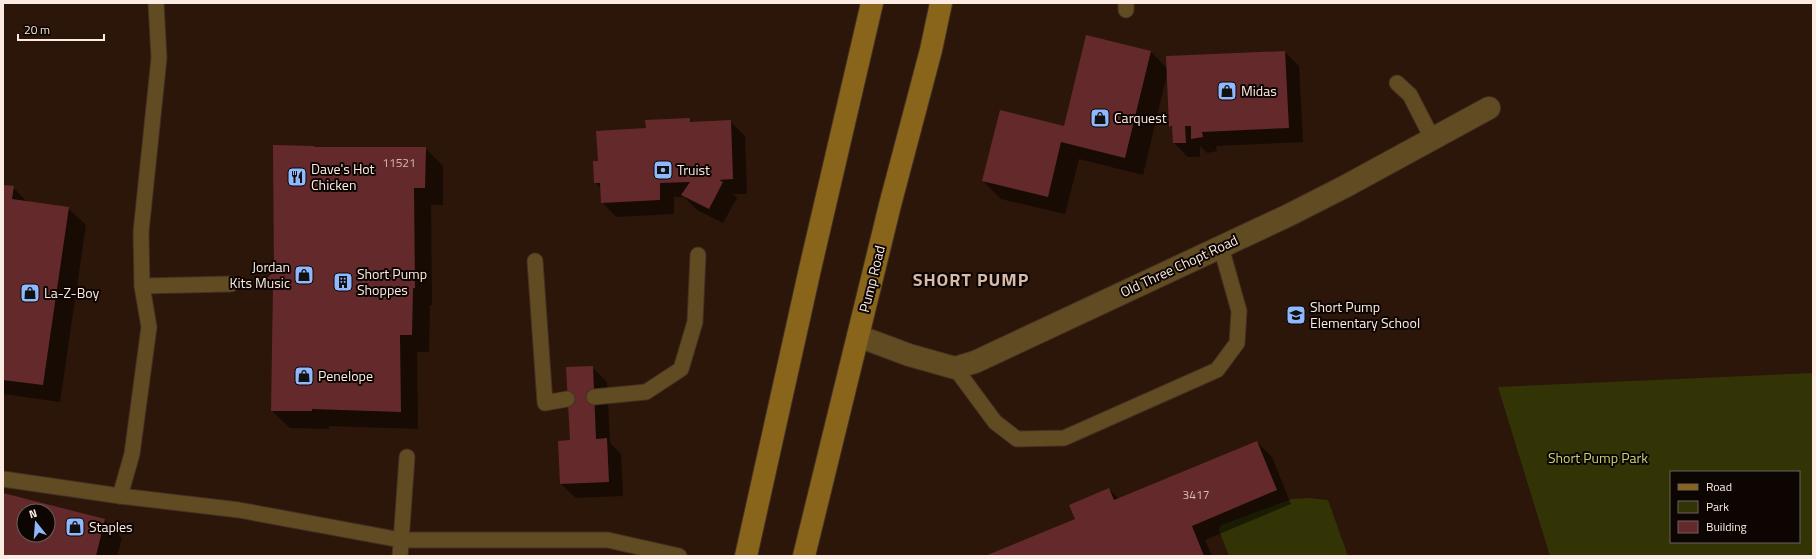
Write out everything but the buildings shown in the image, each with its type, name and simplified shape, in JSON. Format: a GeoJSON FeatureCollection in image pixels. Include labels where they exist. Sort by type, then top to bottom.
{"type":"FeatureCollection","features":[{"type":"Feature","properties":{"kind":"main road"},"geometry":{"type":"LineString","coordinates":[[746,556],[872,3]]}},
{"type":"Feature","properties":{"kind":"main road","name":"Pump Road"},"geometry":{"type":"LineString","coordinates":[[804,556],[898,176],[931,50],[941,3]]}},
{"type":"Feature","properties":{"kind":"street","name":"Old Three Chopt Road"},"geometry":{"type":"LineString","coordinates":[[955,368],[974,362],[1221,247],[1340,189],[1489,108]]}},
{"type":"Feature","properties":{"kind":"street"},"geometry":{"type":"LineString","coordinates":[[858,336],[955,368]]}},
{"type":"Feature","properties":{"kind":"lane"},"geometry":{"type":"LineString","coordinates":[[120,496],[132,454],[149,327],[142,286],[141,232],[159,58],[156,3]]}},
{"type":"Feature","properties":{"kind":"lane"},"geometry":{"type":"LineString","coordinates":[[1397,84],[1410,95],[1432,138]]}},
{"type":"Feature","properties":{"kind":"lane"},"geometry":{"type":"LineString","coordinates":[[955,368],[995,422],[1017,439],[1064,438],[1217,370],[1236,343],[1239,311],[1221,247]]}},
{"type":"Feature","properties":{"kind":"lane"},"geometry":{"type":"LineString","coordinates":[[594,397],[646,392],[681,369],[695,322],[698,255]]}},
{"type":"Feature","properties":{"kind":"lane"},"geometry":{"type":"LineString","coordinates":[[535,261],[545,403],[567,399]]}},
{"type":"Feature","properties":{"kind":"lane"},"geometry":{"type":"LineString","coordinates":[[142,286],[231,284]]}},
{"type":"Feature","properties":{"kind":"lane"},"geometry":{"type":"LineString","coordinates":[[400,556],[407,457]]}},
{"type":"Feature","properties":{"kind":"lane"},"geometry":{"type":"LineString","coordinates":[[3,479],[120,496],[239,510],[401,540],[608,540],[679,556]]}},
{"type":"Feature","properties":{"kind":"green space","name":"Short Pump Park"},"geometry":{"type":"Polygon","coordinates":[[[1813,373],[1813,556],[1550,556],[1498,387],[1813,373]]]}},
{"type":"Feature","properties":{"kind":"green space"},"geometry":{"type":"Polygon","coordinates":[[[1309,498],[1328,500],[1348,556],[1229,556],[1219,530],[1221,525],[1292,499],[1309,498]]]}},
{"type":"Feature","properties":{"kind":"place","name":"Midas"},"geometry":{"type":"Point","coordinates":[1227,91]}},
{"type":"Feature","properties":{"kind":"place","name":"Carquest"},"geometry":{"type":"Point","coordinates":[1100,118]}},
{"type":"Feature","properties":{"kind":"place","name":"Truist"},"geometry":{"type":"Point","coordinates":[663,170]}},
{"type":"Feature","properties":{"kind":"place","name":"Dave's Hot Chicken"},"geometry":{"type":"Point","coordinates":[297,177]}},
{"type":"Feature","properties":{"kind":"place","name":"Jordan Kits Music"},"geometry":{"type":"Point","coordinates":[304,275]}},
{"type":"Feature","properties":{"kind":"place","name":"Short Pump Shoppes"},"geometry":{"type":"Point","coordinates":[343,282]}},
{"type":"Feature","properties":{"kind":"place","name":"La-Z-Boy"},"geometry":{"type":"Point","coordinates":[30,293]}},
{"type":"Feature","properties":{"kind":"place","name":"Short Pump Elementary School"},"geometry":{"type":"Point","coordinates":[1296,315]}},
{"type":"Feature","properties":{"kind":"place","name":"Penelope"},"geometry":{"type":"Point","coordinates":[304,376]}},
{"type":"Feature","properties":{"kind":"place","name":"Staples"},"geometry":{"type":"Point","coordinates":[75,527]}},
{"type":"Feature","properties":{"kind":"district","name":"SHORT PUMP"},"geometry":{"type":"Point","coordinates":[971,280]}}]}
